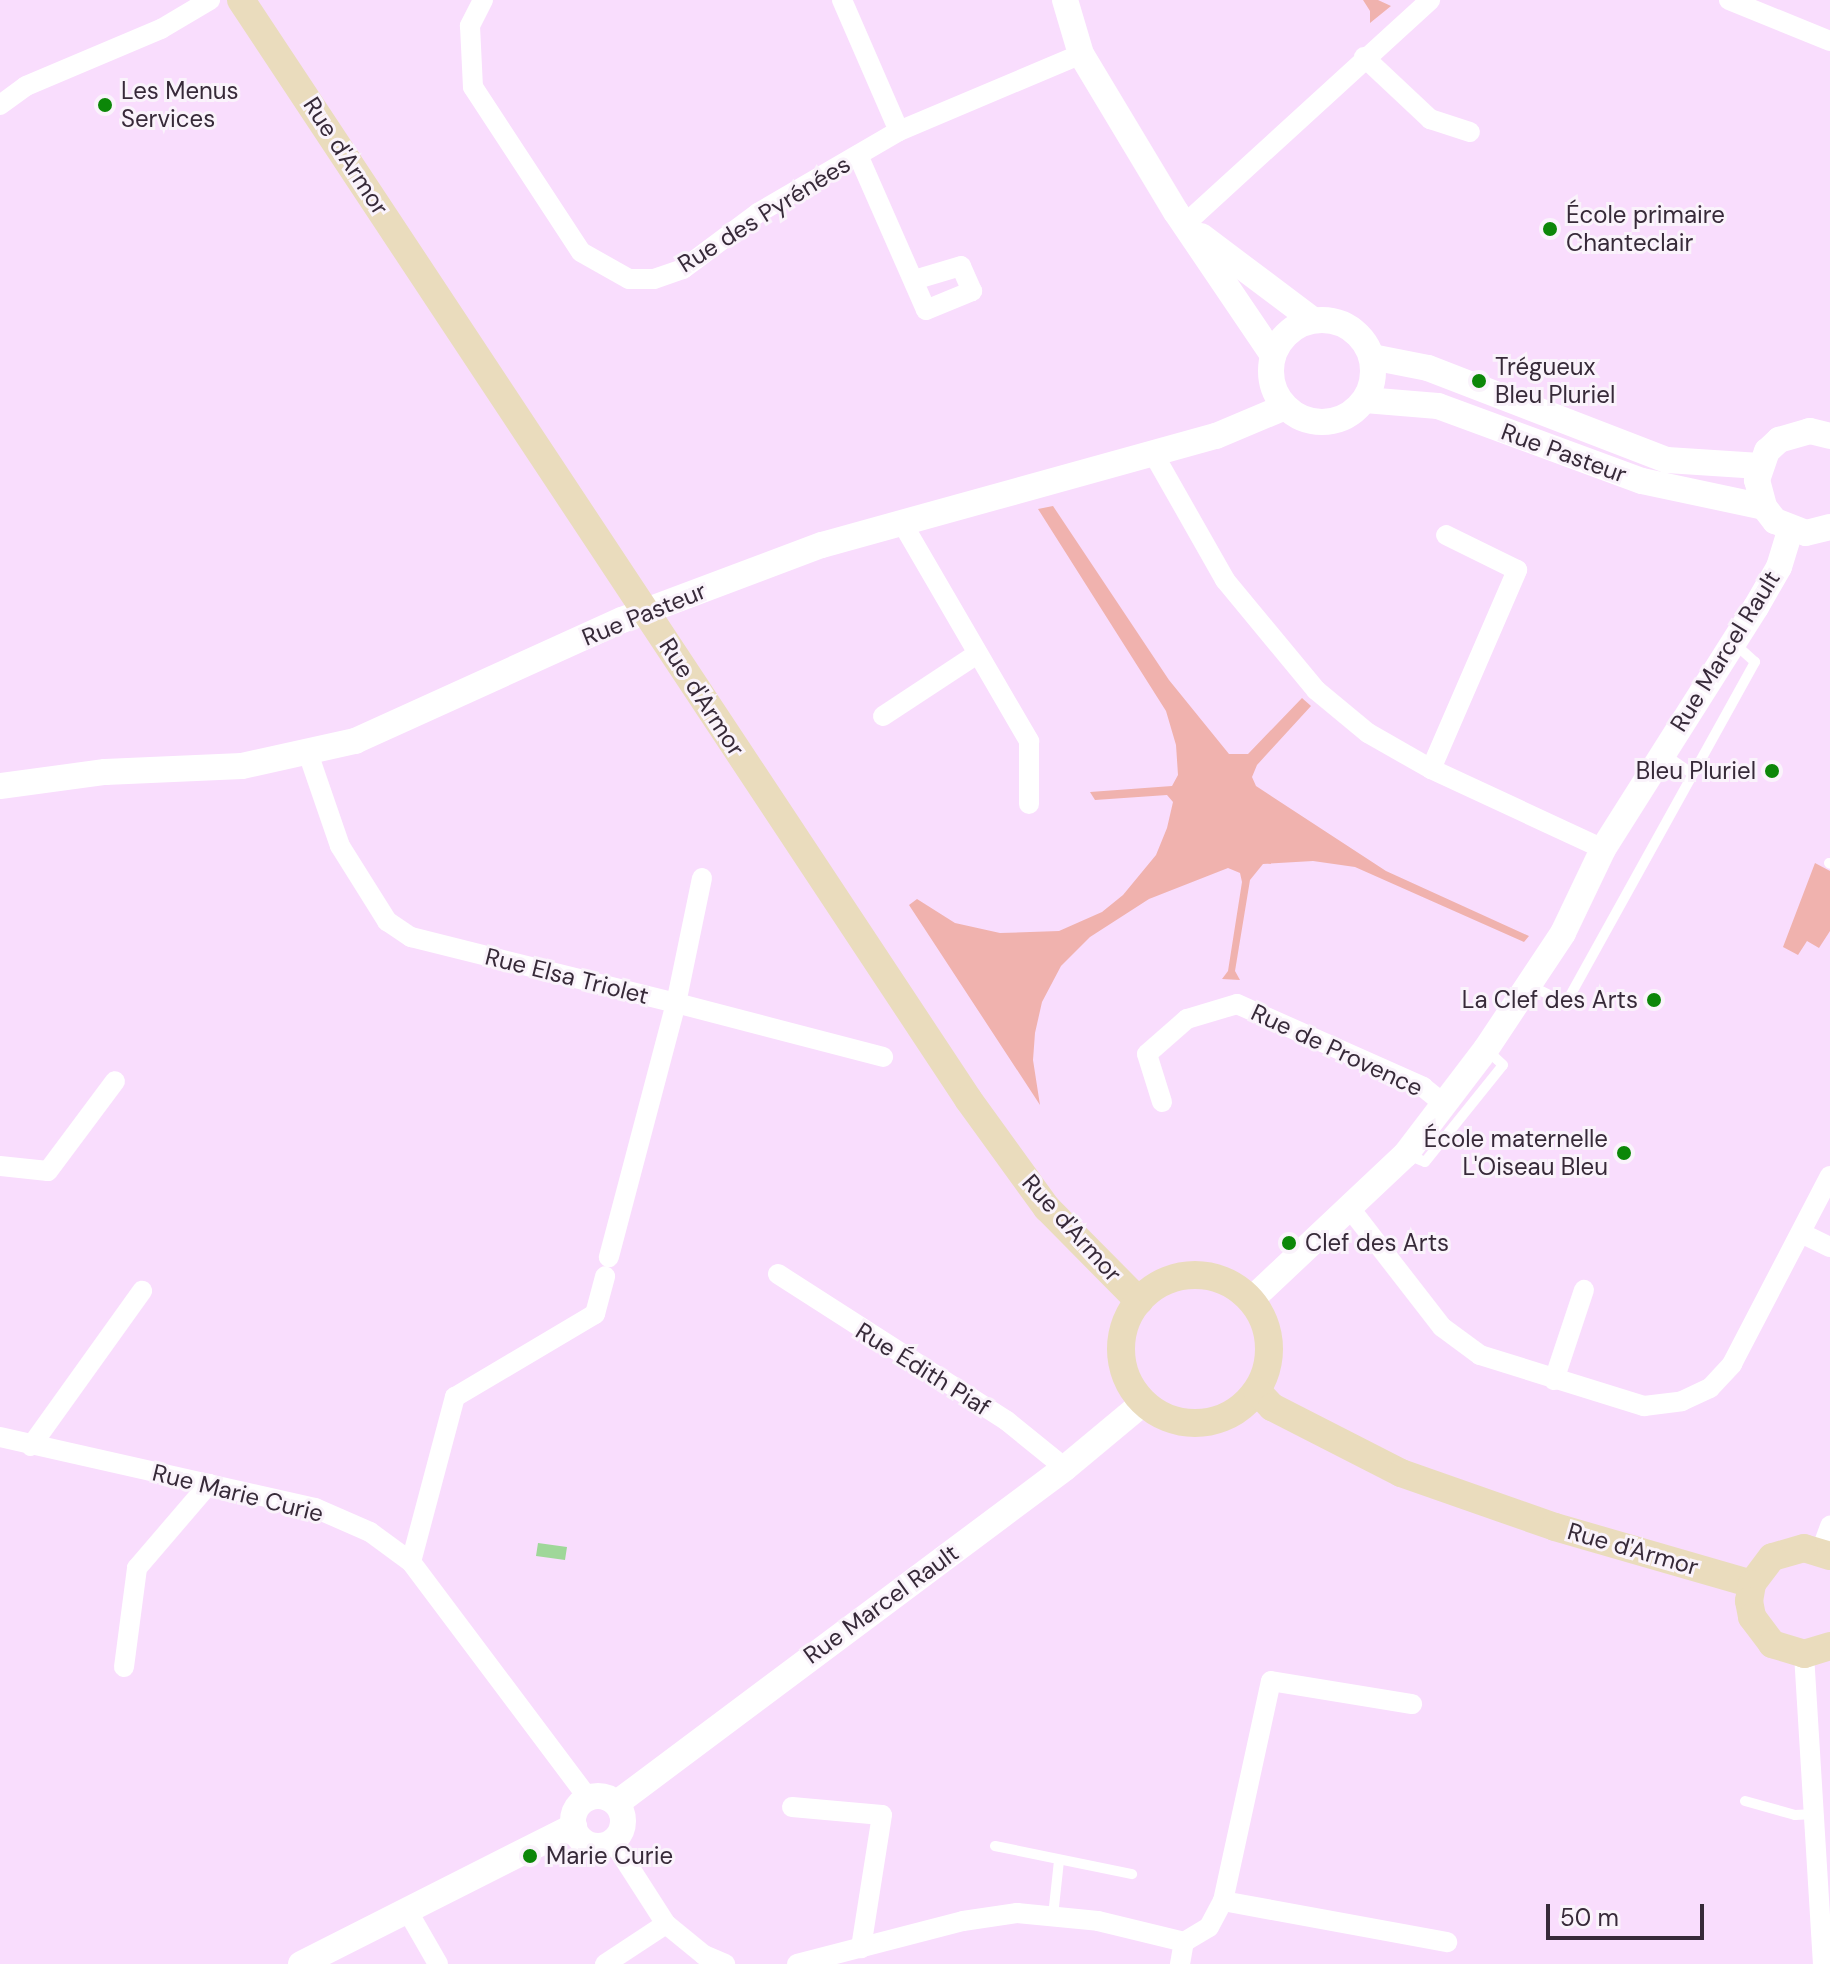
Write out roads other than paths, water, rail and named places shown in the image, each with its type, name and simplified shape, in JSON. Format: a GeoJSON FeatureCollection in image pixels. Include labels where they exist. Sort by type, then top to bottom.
{"type":"FeatureCollection","features":[{"type":"Feature","properties":{"kind":"main road","name":"Rue d'Armor"},"geometry":{"type":"LineString","coordinates":[[241,0],[968,1099],[1047,1208],[1139,1301]]}},
{"type":"Feature","properties":{"kind":"main road"},"geometry":{"type":"LineString","coordinates":[[1182,1276],[1207,1276],[1231,1284],[1251,1300],[1264,1320],[1270,1344],[1257,1391],[1243,1407],[1203,1423],[1171,1419],[1143,1403],[1130,1385],[1121,1342],[1139,1301],[1158,1284],[1182,1276]]}},
{"type":"Feature","properties":{"kind":"main road","name":"Rue d'Armor"},"geometry":{"type":"LineString","coordinates":[[1257,1391],[1272,1407],[1401,1473],[1555,1527],[1752,1584]]}},
{"type":"Feature","properties":{"kind":"main road"},"geometry":{"type":"LineString","coordinates":[[1817,1650],[1772,1644],[1760,1632],[1750,1609],[1752,1584],[1760,1569],[1780,1554],[1827,1544]]}},
{"type":"Feature","properties":{"kind":"street"},"geometry":{"type":"LineString","coordinates":[[0,105],[26,86],[161,29],[210,0]]}},
{"type":"Feature","properties":{"kind":"street","name":"Rue des Pyrénées"},"geometry":{"type":"LineString","coordinates":[[483,0],[470,26],[473,87],[581,252],[603,268],[629,279],[654,279],[683,269],[758,213],[899,131],[1081,54]]}},
{"type":"Feature","properties":{"kind":"street"},"geometry":{"type":"LineString","coordinates":[[842,0],[899,131]]}},
{"type":"Feature","properties":{"kind":"street"},"geometry":{"type":"LineString","coordinates":[[1065,0],[1081,54],[1185,224],[1273,355]]}},
{"type":"Feature","properties":{"kind":"street"},"geometry":{"type":"LineString","coordinates":[[1185,224],[1364,57],[1430,0]]}},
{"type":"Feature","properties":{"kind":"street"},"geometry":{"type":"LineString","coordinates":[[1729,0],[1830,41]]}},
{"type":"Feature","properties":{"kind":"street"},"geometry":{"type":"LineString","coordinates":[[1364,57],[1430,119],[1470,132]]}},
{"type":"Feature","properties":{"kind":"street","name":"Rue des Pyrénées"},"geometry":{"type":"LineString","coordinates":[[858,155],[914,280]]}},
{"type":"Feature","properties":{"kind":"street"},"geometry":{"type":"LineString","coordinates":[[1185,224],[1313,320],[1343,324],[1366,343],[1374,372],[1365,400],[1341,419],[1311,421],[1285,407],[1271,383],[1273,355],[1288,332],[1313,320]]}},
{"type":"Feature","properties":{"kind":"street","name":"Rue Pasteur"},"geometry":{"type":"LineString","coordinates":[[1372,357],[1428,368],[1667,460],[1760,466]]}},
{"type":"Feature","properties":{"kind":"street","name":"Rue Pasteur"},"geometry":{"type":"LineString","coordinates":[[1365,400],[1438,406],[1642,481],[1764,507]]}},
{"type":"Feature","properties":{"kind":"street","name":"Rue Pasteur"},"geometry":{"type":"LineString","coordinates":[[0,786],[105,772],[242,766],[355,741],[647,611],[901,521],[1216,436],[1285,407]]}},
{"type":"Feature","properties":{"kind":"street"},"geometry":{"type":"LineString","coordinates":[[1829,432],[1810,431],[1787,436],[1767,451],[1760,466],[1759,494],[1764,507],[1790,530],[1806,533],[1830,527]]}},
{"type":"Feature","properties":{"kind":"street"},"geometry":{"type":"LineString","coordinates":[[1153,453],[1225,580],[1277,648],[1316,690],[1368,733],[1431,769],[1603,849]]}},
{"type":"Feature","properties":{"kind":"street"},"geometry":{"type":"LineString","coordinates":[[901,521],[1029,741],[1029,804]]}},
{"type":"Feature","properties":{"kind":"street","name":"Rue Marcel Rault"},"geometry":{"type":"LineString","coordinates":[[1251,1300],[1352,1211],[1406,1154],[1486,1049],[1563,933],[1603,849],[1779,567],[1790,530]]}},
{"type":"Feature","properties":{"kind":"street"},"geometry":{"type":"LineString","coordinates":[[1431,769],[1517,570],[1446,535]]}},
{"type":"Feature","properties":{"kind":"street"},"geometry":{"type":"LineString","coordinates":[[883,716],[977,654]]}},
{"type":"Feature","properties":{"kind":"street","name":"Rue Elsa Triolet"},"geometry":{"type":"LineString","coordinates":[[308,753],[340,846],[387,921],[411,937],[676,1003],[595,1314],[455,1397],[411,1562]]}},
{"type":"Feature","properties":{"kind":"street"},"geometry":{"type":"LineString","coordinates":[[702,878],[676,1003],[883,1057]]}},
{"type":"Feature","properties":{"kind":"street","name":"Rue de Provence"},"geometry":{"type":"LineString","coordinates":[[1162,1102],[1147,1054],[1187,1019],[1237,1004],[1423,1087],[1444,1104]]}},
{"type":"Feature","properties":{"kind":"street"},"geometry":{"type":"LineString","coordinates":[[0,1166],[48,1171],[115,1081]]}},
{"type":"Feature","properties":{"kind":"street"},"geometry":{"type":"LineString","coordinates":[[1352,1211],[1442,1327],[1480,1355],[1644,1406],[1682,1401],[1710,1388],[1732,1364],[1830,1176]]}},
{"type":"Feature","properties":{"kind":"street"},"geometry":{"type":"LineString","coordinates":[[1801,1233],[1830,1247]]}},
{"type":"Feature","properties":{"kind":"street","name":"Rue Édith Piaf"},"geometry":{"type":"LineString","coordinates":[[778,1274],[1007,1421],[1065,1468]]}},
{"type":"Feature","properties":{"kind":"street"},"geometry":{"type":"LineString","coordinates":[[1554,1380],[1584,1290]]}},
{"type":"Feature","properties":{"kind":"street"},"geometry":{"type":"LineString","coordinates":[[31,1446],[142,1291]]}},
{"type":"Feature","properties":{"kind":"street","name":"Rue Marcel Rault"},"geometry":{"type":"LineString","coordinates":[[617,1803],[1065,1468],[1143,1403]]}},
{"type":"Feature","properties":{"kind":"street","name":"Rue Marie Curie"},"geometry":{"type":"LineString","coordinates":[[0,1437],[315,1508],[370,1532],[411,1562],[588,1798]]}},
{"type":"Feature","properties":{"kind":"street"},"geometry":{"type":"LineString","coordinates":[[124,1667],[137,1568],[209,1484]]}},
{"type":"Feature","properties":{"kind":"street"},"geometry":{"type":"LineString","coordinates":[[1817,1650],[1814,1814],[1823,1964]]}},
{"type":"Feature","properties":{"kind":"street"},"geometry":{"type":"LineString","coordinates":[[797,1964],[963,1921],[1017,1913],[1098,1921],[1184,1942],[1209,1927],[1223,1901],[1271,1681],[1412,1704]]}},
{"type":"Feature","properties":{"kind":"street"},"geometry":{"type":"LineString","coordinates":[[603,1796],[617,1803],[623,1825],[612,1840],[591,1844],[574,1826],[576,1809],[588,1798],[603,1796]]}},
{"type":"Feature","properties":{"kind":"street"},"geometry":{"type":"LineString","coordinates":[[792,1807],[882,1815],[861,1948]]}},
{"type":"Feature","properties":{"kind":"street"},"geometry":{"type":"LineString","coordinates":[[301,1964],[574,1826]]}},
{"type":"Feature","properties":{"kind":"street"},"geometry":{"type":"LineString","coordinates":[[612,1840],[666,1924],[704,1955],[725,1964]]}},
{"type":"Feature","properties":{"kind":"street"},"geometry":{"type":"LineString","coordinates":[[1223,1901],[1447,1942]]}},
{"type":"Feature","properties":{"kind":"street"},"geometry":{"type":"LineString","coordinates":[[407,1910],[438,1964]]}},
{"type":"Feature","properties":{"kind":"street"},"geometry":{"type":"LineString","coordinates":[[605,1964],[666,1924]]}},
{"type":"Feature","properties":{"kind":"street"},"geometry":{"type":"LineString","coordinates":[[1180,1964],[1184,1942]]}},
{"type":"Feature","properties":{"kind":"lane"},"geometry":{"type":"LineString","coordinates":[[1529,985],[1566,1003],[1755,662],[1732,642]]}},
{"type":"Feature","properties":{"kind":"lane"},"geometry":{"type":"LineString","coordinates":[[1662,752],[1691,773]]}},
{"type":"Feature","properties":{"kind":"lane"},"geometry":{"type":"LineString","coordinates":[[1406,1154],[1425,1162],[1503,1065],[1486,1049]]}},
{"type":"Feature","properties":{"kind":"lane"},"geometry":{"type":"LineString","coordinates":[[1745,1801],[1795,1815],[1814,1814]]}},
{"type":"Feature","properties":{"kind":"lane"},"geometry":{"type":"LineString","coordinates":[[995,1846],[1132,1874]]}},
{"type":"Feature","properties":{"kind":"lane"},"geometry":{"type":"LineString","coordinates":[[1053,1916],[1059,1861]]}},
{"type":"Feature","properties":{"kind":"place","name":"Les Menus Services"},"geometry":{"type":"Point","coordinates":[105,105]}},
{"type":"Feature","properties":{"kind":"place","name":"École primaire Chanteclair"},"geometry":{"type":"Point","coordinates":[1550,229]}},
{"type":"Feature","properties":{"kind":"place","name":"Trégueux Bleu Pluriel"},"geometry":{"type":"Point","coordinates":[1479,381]}},
{"type":"Feature","properties":{"kind":"place","name":"Bleu Pluriel"},"geometry":{"type":"Point","coordinates":[1772,771]}},
{"type":"Feature","properties":{"kind":"place","name":"La Clef des Arts"},"geometry":{"type":"Point","coordinates":[1654,1000]}},
{"type":"Feature","properties":{"kind":"place","name":"École maternelle L'Oiseau Bleu"},"geometry":{"type":"Point","coordinates":[1624,1153]}},
{"type":"Feature","properties":{"kind":"place","name":"Clef des Arts"},"geometry":{"type":"Point","coordinates":[1289,1243]}},
{"type":"Feature","properties":{"kind":"place","name":"Marie Curie"},"geometry":{"type":"Point","coordinates":[530,1856]}}]}
